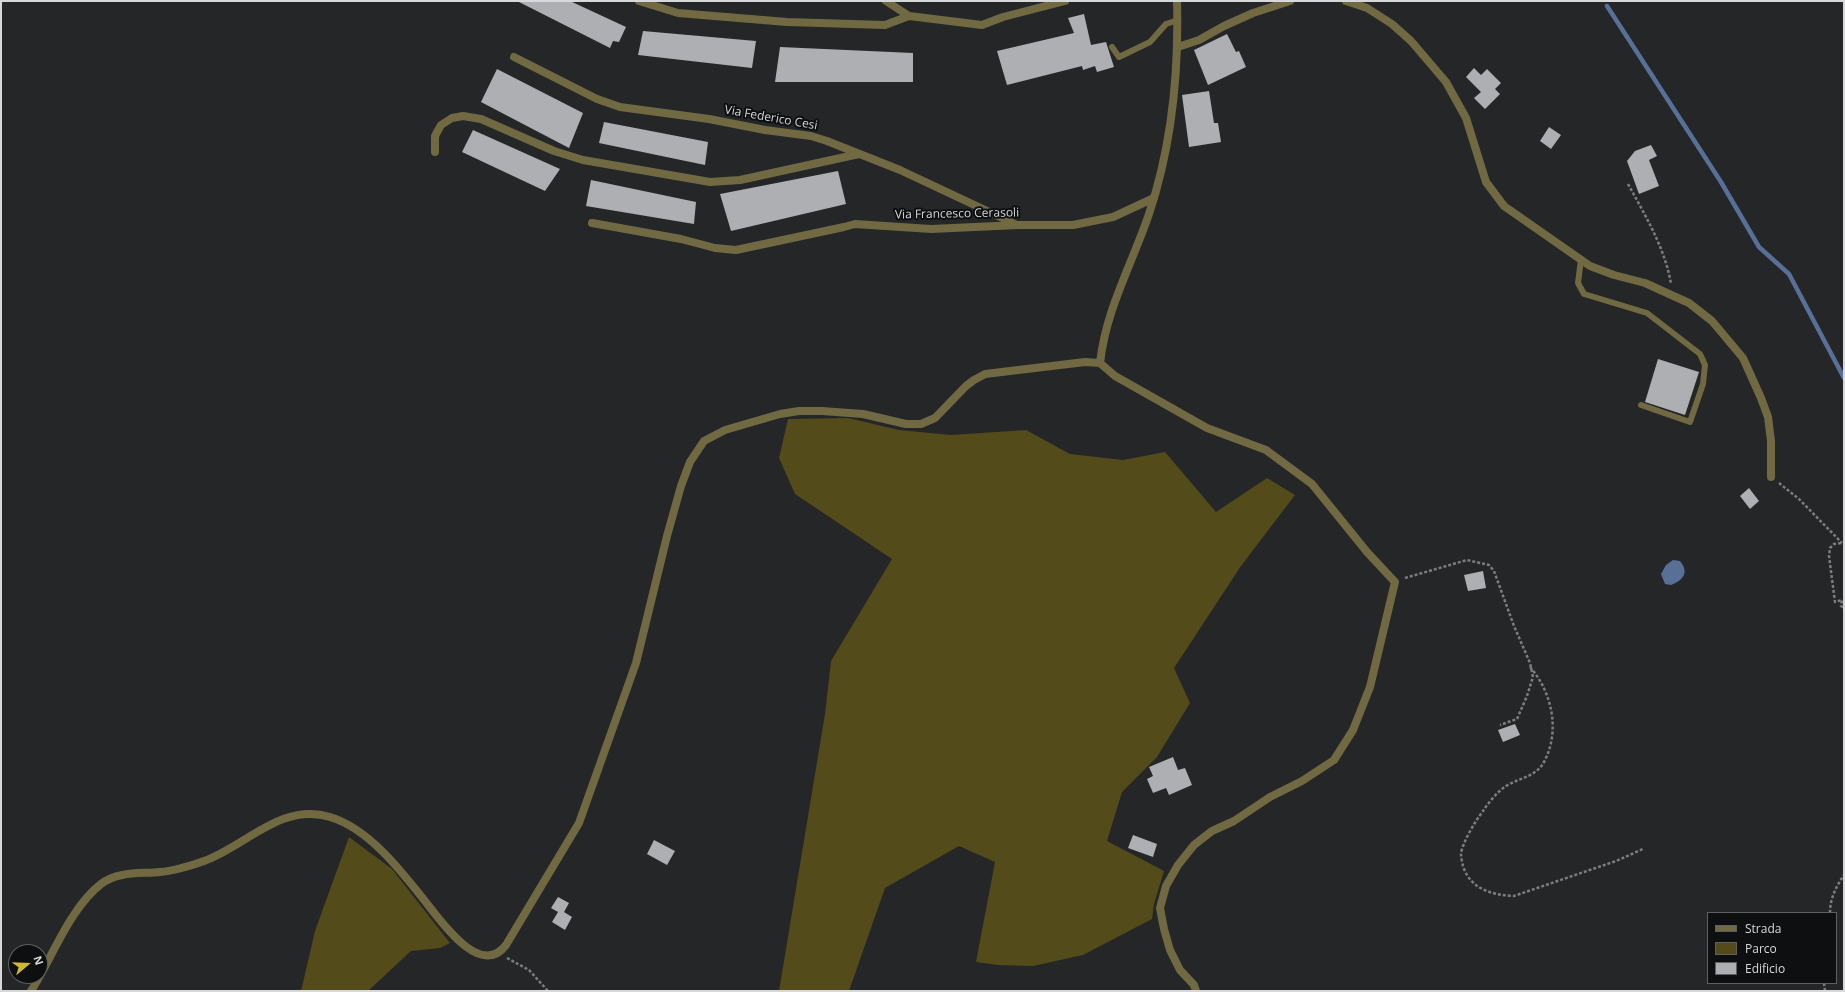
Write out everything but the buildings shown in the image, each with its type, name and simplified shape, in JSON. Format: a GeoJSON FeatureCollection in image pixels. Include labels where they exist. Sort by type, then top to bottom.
{"type":"FeatureCollection","features":[{"type":"Feature","properties":{"kind":"street"},"geometry":{"type":"LineString","coordinates":[[639,1],[678,13],[786,22],[885,25],[909,16]]}},
{"type":"Feature","properties":{"kind":"street"},"geometry":{"type":"LineString","coordinates":[[886,1],[909,16],[982,25],[1004,17],[1065,1]]}},
{"type":"Feature","properties":{"kind":"street"},"geometry":{"type":"LineString","coordinates":[[1100,363],[1108,319],[1154,198],[1168,139],[1178,47],[1177,1]]}},
{"type":"Feature","properties":{"kind":"street"},"geometry":{"type":"LineString","coordinates":[[1178,47],[1199,40],[1224,26],[1253,13],[1290,1]]}},
{"type":"Feature","properties":{"kind":"street"},"geometry":{"type":"LineString","coordinates":[[1346,1],[1367,8],[1392,24],[1411,41],[1446,82],[1466,118],[1486,182],[1504,206],[1590,266],[1614,275],[1645,283],[1689,303],[1712,321],[1743,358],[1768,417],[1771,441],[1771,477]]}},
{"type":"Feature","properties":{"kind":"street","name":"Via Federico Cesi"},"geometry":{"type":"LineString","coordinates":[[514,57],[597,99],[620,107],[709,119],[765,130],[807,136],[827,141],[900,170],[1018,225]]}},
{"type":"Feature","properties":{"kind":"street"},"geometry":{"type":"LineString","coordinates":[[435,152],[435,136],[441,124],[452,118],[463,116],[482,119],[554,150],[583,160],[710,182],[746,179],[859,154]]}},
{"type":"Feature","properties":{"kind":"street","name":"Via Francesco Cerasoli"},"geometry":{"type":"LineString","coordinates":[[592,223],[681,239],[716,248],[736,250],[838,229],[855,224],[931,229],[1018,225],[1062,226],[1094,222],[1122,213],[1154,198]]}},
{"type":"Feature","properties":{"kind":"street"},"geometry":{"type":"LineString","coordinates":[[31,991],[69,923],[87,898],[105,881],[122,875],[169,871],[196,864],[225,852],[272,823],[284,818],[301,815],[328,817],[342,822],[362,834],[394,864],[449,932],[460,942],[472,950],[484,955],[498,953],[506,945],[579,823],[636,663],[648,619],[665,542],[681,486],[690,462],[704,441],[725,430],[780,414],[799,411],[863,414],[906,424],[921,424],[935,418],[968,383],[985,374],[1066,364],[1100,363],[1115,376],[1207,428],[1266,450],[1312,484],[1367,552],[1395,582],[1370,687],[1353,730],[1334,760],[1302,781],[1270,797],[1234,821],[1212,831],[1194,845],[1178,865],[1166,886],[1160,908],[1170,950],[1180,970],[1194,985],[1196,991]]}},
{"type":"Feature","properties":{"kind":"lane"},"geometry":{"type":"LineString","coordinates":[[1112,47],[1119,57],[1150,42],[1166,24],[1178,20]]}},
{"type":"Feature","properties":{"kind":"lane"},"geometry":{"type":"LineString","coordinates":[[1581,259],[1578,283],[1584,294],[1647,313],[1700,354],[1705,365],[1703,384],[1690,422],[1641,405]]}},
{"type":"Feature","properties":{"kind":"path"},"geometry":{"type":"LineString","coordinates":[[1628,184],[1659,245],[1669,272],[1672,286],[1670,295]]}},
{"type":"Feature","properties":{"kind":"path"},"geometry":{"type":"LineString","coordinates":[[1771,477],[1799,499],[1842,543],[1834,544],[1830,548],[1829,556],[1835,602],[1842,600],[1841,606],[1844,608]]}},
{"type":"Feature","properties":{"kind":"path"},"geometry":{"type":"LineString","coordinates":[[1395,582],[1467,560],[1489,565],[1500,584],[1533,677],[1522,711],[1517,719],[1500,725]]}},
{"type":"Feature","properties":{"kind":"path"},"geometry":{"type":"LineString","coordinates":[[1530,667],[1540,678],[1547,692],[1553,720],[1553,735],[1551,744],[1540,770],[1533,775],[1506,787],[1491,800],[1477,819],[1466,839],[1461,854],[1468,877],[1475,884],[1488,892],[1500,896],[1514,896],[1616,861],[1643,848]]}},
{"type":"Feature","properties":{"kind":"path"},"geometry":{"type":"LineString","coordinates":[[1830,912],[1833,895],[1838,882],[1844,875]]}},
{"type":"Feature","properties":{"kind":"path"},"geometry":{"type":"LineString","coordinates":[[498,953],[529,970],[548,991]]}},
{"type":"Feature","properties":{"kind":"green space"},"geometry":{"type":"Polygon","coordinates":[[[848,418],[899,430],[951,435],[1026,430],[1070,454],[1123,460],[1165,452],[1216,512],[1267,478],[1295,495],[1241,566],[1174,668],[1190,703],[1157,757],[1122,792],[1107,841],[1164,871],[1154,904],[1152,919],[1083,955],[1033,966],[998,965],[976,962],[995,862],[959,846],[885,888],[849,991],[779,991],[825,714],[831,661],[892,559],[795,494],[779,458],[788,419],[848,418]]]}},
{"type":"Feature","properties":{"kind":"green space"},"geometry":{"type":"Polygon","coordinates":[[[349,837],[392,869],[450,943],[440,948],[411,951],[368,991],[301,991],[315,931],[349,837]]]}},
{"type":"Feature","properties":{"kind":"water"},"geometry":{"type":"Polygon","coordinates":[[[1673,560],[1680,561],[1683,565],[1685,572],[1684,575],[1679,581],[1671,585],[1665,584],[1661,574],[1666,565],[1673,560]]]}},
{"type":"Feature","properties":{"kind":"waterway"},"geometry":{"type":"LineString","coordinates":[[1607,6],[1721,182],[1759,247],[1789,274],[1844,378]]}}]}
